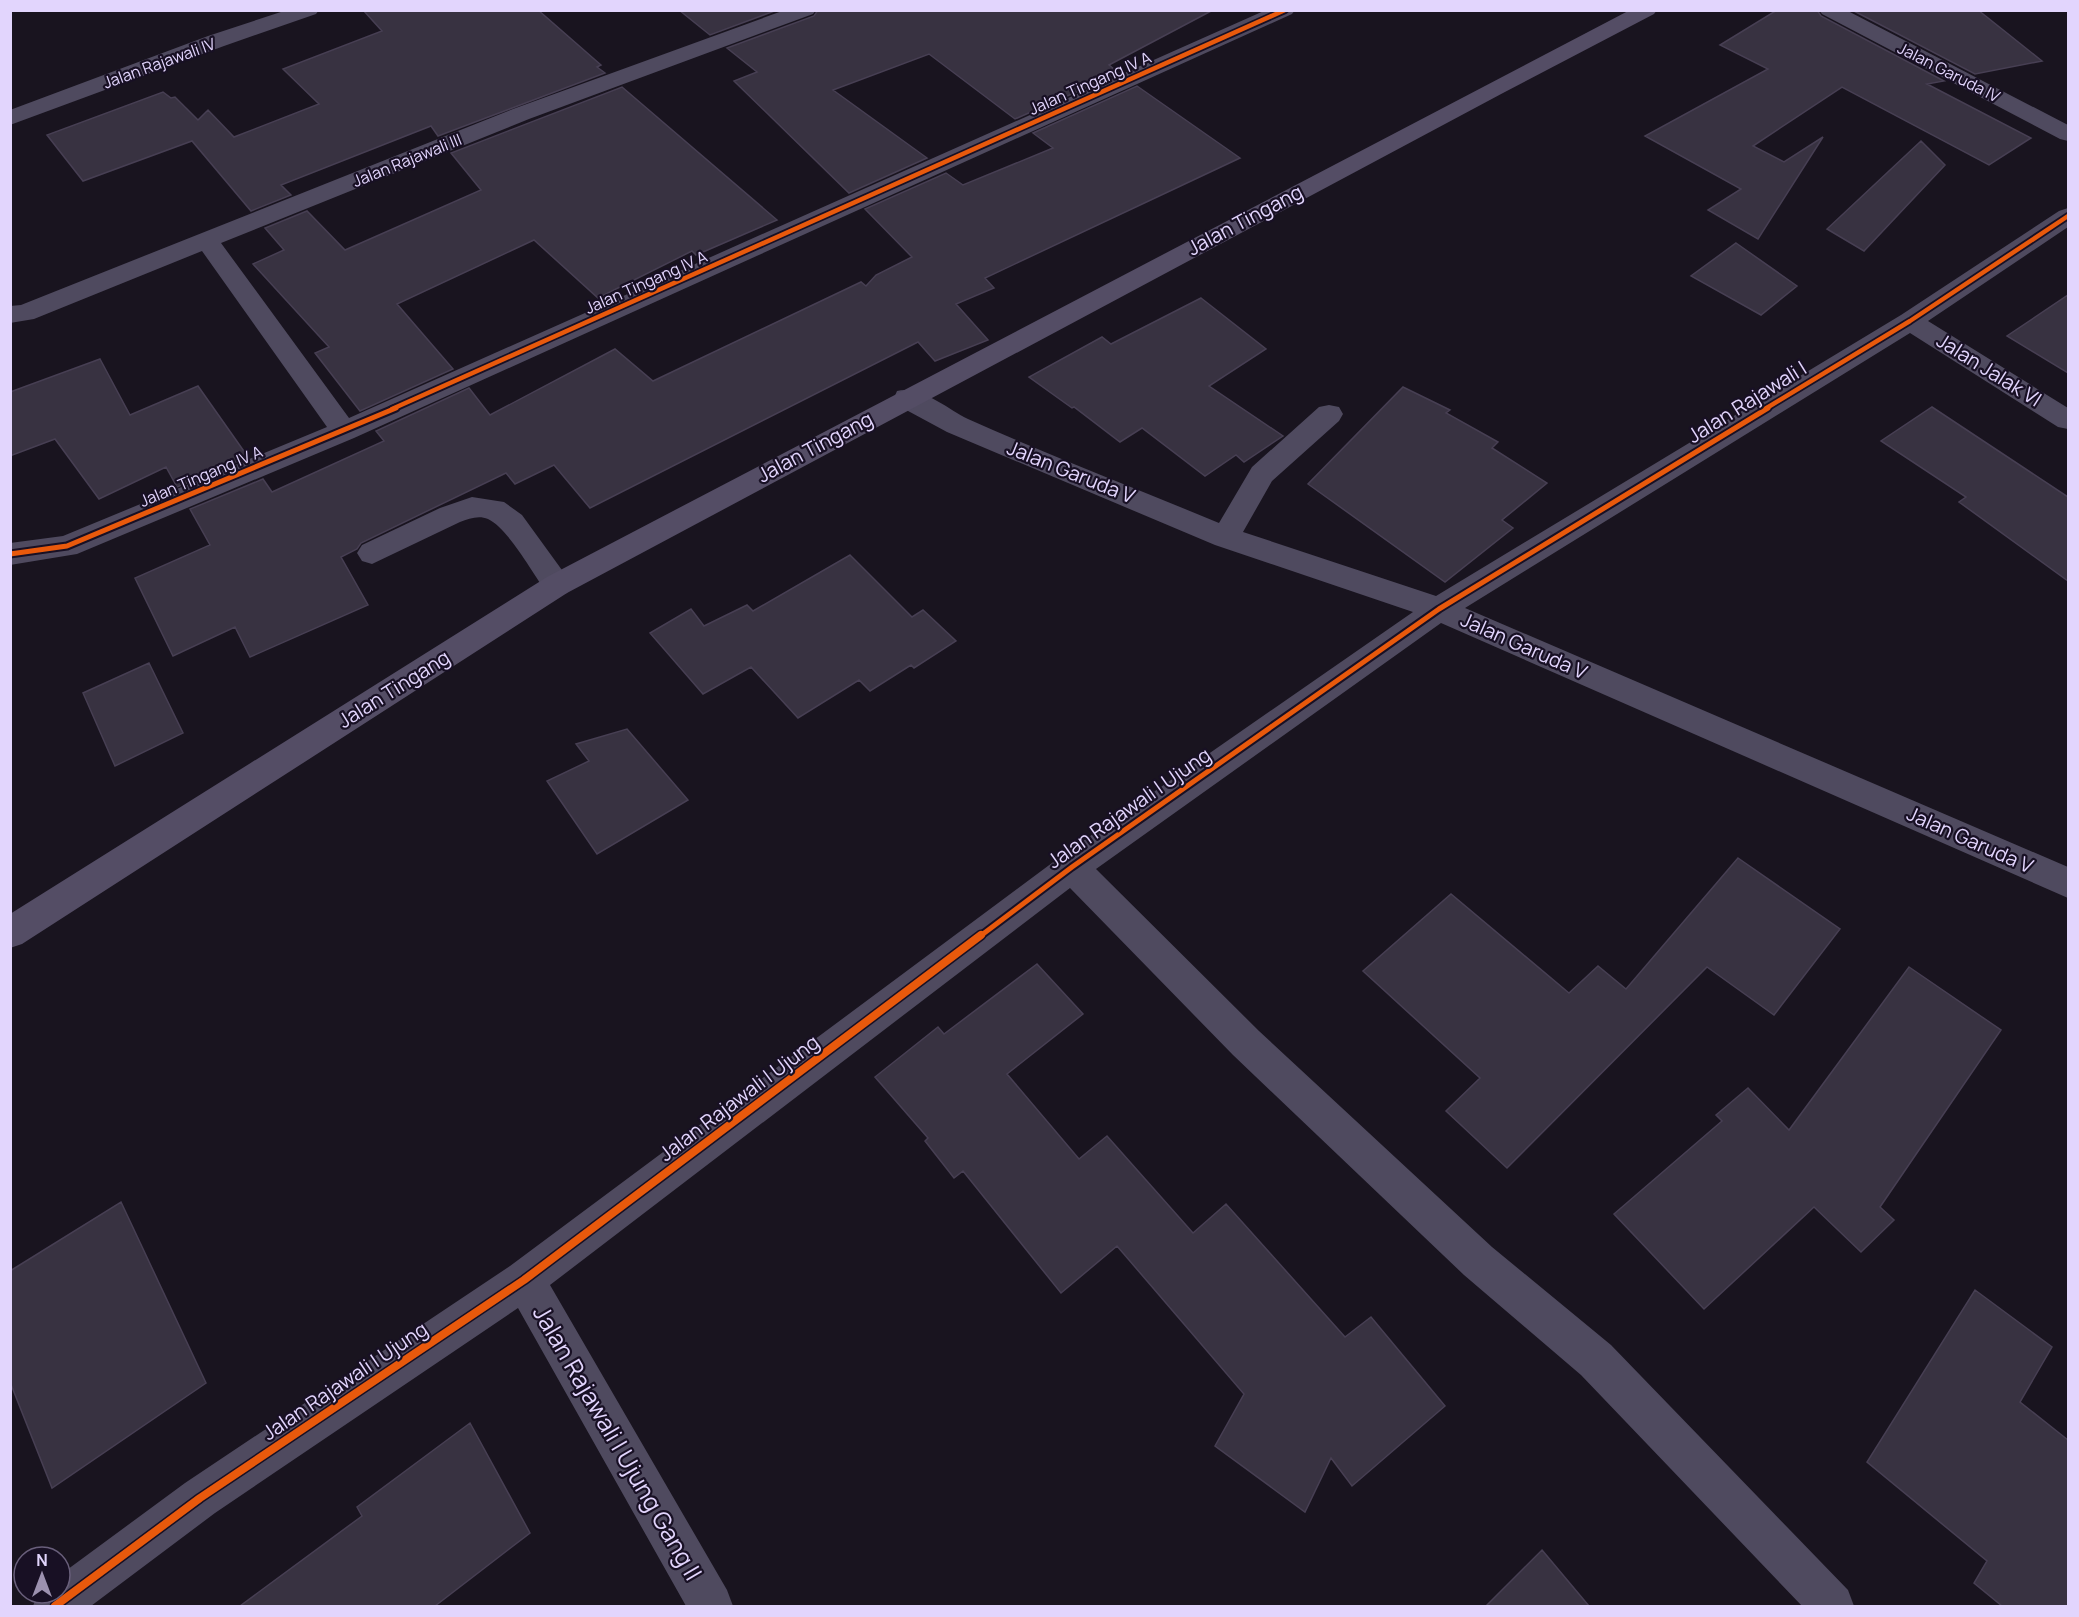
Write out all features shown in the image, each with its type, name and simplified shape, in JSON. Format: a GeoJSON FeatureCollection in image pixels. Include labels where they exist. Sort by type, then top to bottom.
{"type":"FeatureCollection","features":[{"type":"Feature","properties":{"kind":"main road","name":"Jalan Tingang"},"geometry":{"type":"LineString","coordinates":[[10,933],[557,585],[907,398],[1647,10]]}},
{"type":"Feature","properties":{"kind":"street","name":"Jalan Rajawali IV"},"geometry":{"type":"LineString","coordinates":[[10,118],[309,10]]}},
{"type":"Feature","properties":{"kind":"street","name":"Jalan Rajawali III"},"geometry":{"type":"LineString","coordinates":[[10,315],[25,313],[521,114],[806,10]]}},
{"type":"Feature","properties":{"kind":"street","name":"Jalan Tingang IV A"},"geometry":{"type":"LineString","coordinates":[[10,554],[67,546],[344,431],[1285,10]]}},
{"type":"Feature","properties":{"kind":"street","name":"Jalan Garuda IV"},"geometry":{"type":"LineString","coordinates":[[1829,10],[2068,134]]}},
{"type":"Feature","properties":{"kind":"street","name":"Jalan Rajawali I"},"geometry":{"type":"LineString","coordinates":[[1439,609],[1911,321],[2068,216]]}},
{"type":"Feature","properties":{"kind":"street"},"geometry":{"type":"LineString","coordinates":[[207,241],[344,431]]}},
{"type":"Feature","properties":{"kind":"street","name":"Jalan Jalak VI"},"geometry":{"type":"LineString","coordinates":[[1911,321],[2068,420]]}},
{"type":"Feature","properties":{"kind":"street","name":"Jalan Garuda V"},"geometry":{"type":"LineString","coordinates":[[907,398],[967,429],[1225,537],[1439,609],[2068,883]]}},
{"type":"Feature","properties":{"kind":"street"},"geometry":{"type":"LineString","coordinates":[[1225,537],[1262,474],[1329,414]]}},
{"type":"Feature","properties":{"kind":"street"},"geometry":{"type":"LineString","coordinates":[[372,553],[450,515],[472,507],[494,509],[512,522],[557,585]]}},
{"type":"Feature","properties":{"kind":"street","name":"Jalan Rajawali I Ujung"},"geometry":{"type":"LineString","coordinates":[[55,1606],[200,1498],[524,1280],[1072,867],[1439,609]]}},
{"type":"Feature","properties":{"kind":"street"},"geometry":{"type":"LineString","coordinates":[[1072,867],[1289,1084],[1478,1262],[1596,1360],[1832,1606]]}},
{"type":"Feature","properties":{"kind":"street","name":"Jalan Rajawali I Ujung Gang II"},"geometry":{"type":"LineString","coordinates":[[524,1280],[711,1606]]}},
{"type":"Feature","properties":{"kind":"building"},"geometry":{"type":"Polygon","coordinates":[[[363,10],[538,10],[601,65],[597,67],[605,73],[438,136],[431,126],[281,185],[291,195],[251,211],[192,141],[83,181],[47,135],[163,92],[171,98],[175,97],[198,120],[208,110],[234,137],[319,104],[283,69],[382,31],[363,10]]]}},
{"type":"Feature","properties":{"kind":"building"},"geometry":{"type":"Polygon","coordinates":[[[679,10],[777,10],[710,35],[679,10]]]}},
{"type":"Feature","properties":{"kind":"building"},"geometry":{"type":"Polygon","coordinates":[[[818,10],[1213,10],[1109,65],[1119,73],[1015,119],[929,54],[833,90],[927,158],[849,193],[734,81],[757,72],[727,48],[814,16],[818,10]]]}},
{"type":"Feature","properties":{"kind":"building"},"geometry":{"type":"Polygon","coordinates":[[[1777,10],[1817,10],[1821,16],[1944,81],[1927,84],[2031,138],[1989,165],[1842,87],[1753,146],[1784,162],[1823,137],[1758,239],[1708,210],[1741,189],[1645,136],[1768,69],[1720,45],[1777,10]]]}},
{"type":"Feature","properties":{"kind":"building"},"geometry":{"type":"Polygon","coordinates":[[[1852,10],[1978,10],[2042,61],[1975,74],[1852,10]]]}},
{"type":"Feature","properties":{"kind":"building"},"geometry":{"type":"Polygon","coordinates":[[[1137,86],[1240,158],[985,278],[994,288],[956,304],[988,340],[935,361],[918,342],[590,508],[554,465],[515,484],[506,473],[361,543],[357,549],[341,557],[368,605],[250,657],[235,627],[173,656],[135,578],[210,545],[190,509],[263,479],[272,492],[384,441],[376,431],[469,388],[490,415],[615,349],[653,381],[861,282],[866,286],[876,275],[912,257],[865,209],[946,173],[963,185],[1053,148],[1033,133],[1137,86]]]}},
{"type":"Feature","properties":{"kind":"building"},"geometry":{"type":"Polygon","coordinates":[[[622,87],[777,220],[696,255],[692,251],[598,298],[534,240],[397,304],[453,369],[360,411],[315,353],[329,347],[253,264],[284,250],[265,228],[307,211],[345,250],[481,190],[451,153],[622,87]]]}},
{"type":"Feature","properties":{"kind":"building"},"geometry":{"type":"Polygon","coordinates":[[[1921,141],[1945,165],[1864,251],[1827,229],[1921,141]]]}},
{"type":"Feature","properties":{"kind":"building"},"geometry":{"type":"Polygon","coordinates":[[[1736,243],[1797,286],[1761,315],[1691,276],[1736,243]]]}},
{"type":"Feature","properties":{"kind":"building"},"geometry":{"type":"Polygon","coordinates":[[[2068,295],[2068,373],[2007,336],[2068,295]]]}},
{"type":"Feature","properties":{"kind":"building"},"geometry":{"type":"Polygon","coordinates":[[[1201,298],[1266,349],[1209,386],[1283,436],[1244,462],[1236,455],[1205,476],[1142,428],[1120,442],[1029,377],[1102,337],[1111,344],[1201,298]]]}},
{"type":"Feature","properties":{"kind":"building"},"geometry":{"type":"Polygon","coordinates":[[[100,359],[130,415],[198,386],[248,457],[177,487],[166,467],[99,499],[55,439],[10,456],[10,392],[100,359]]]}},
{"type":"Feature","properties":{"kind":"building"},"geometry":{"type":"Polygon","coordinates":[[[1403,387],[1450,410],[1446,413],[1498,442],[1492,448],[1547,483],[1502,520],[1513,528],[1445,582],[1308,484],[1403,387]]]}},
{"type":"Feature","properties":{"kind":"building"},"geometry":{"type":"Polygon","coordinates":[[[1932,407],[2068,497],[2068,581],[1959,502],[1966,497],[1881,441],[1932,407]]]}},
{"type":"Feature","properties":{"kind":"building"},"geometry":{"type":"Polygon","coordinates":[[[850,555],[912,617],[923,610],[956,641],[914,668],[911,665],[870,691],[859,680],[798,718],[751,667],[703,694],[650,633],[691,609],[704,626],[747,605],[753,611],[850,555]]]}},
{"type":"Feature","properties":{"kind":"building"},"geometry":{"type":"Polygon","coordinates":[[[149,663],[183,733],[115,766],[83,693],[149,663]]]}},
{"type":"Feature","properties":{"kind":"building"},"geometry":{"type":"Polygon","coordinates":[[[627,729],[688,800],[597,854],[547,781],[589,761],[576,744],[627,729]]]}},
{"type":"Feature","properties":{"kind":"building"},"geometry":{"type":"Polygon","coordinates":[[[1738,858],[1840,929],[1774,1015],[1707,967],[1507,1168],[1446,1111],[1480,1078],[1363,971],[1451,894],[1569,993],[1598,966],[1626,989],[1738,858]]]}},
{"type":"Feature","properties":{"kind":"building"},"geometry":{"type":"Polygon","coordinates":[[[1037,964],[1083,1014],[1007,1074],[1079,1159],[1107,1136],[1193,1233],[1226,1204],[1345,1337],[1371,1317],[1445,1406],[1352,1486],[1331,1458],[1305,1512],[1215,1446],[1244,1394],[1117,1246],[1061,1293],[963,1171],[954,1178],[925,1141],[928,1138],[875,1077],[938,1027],[944,1034],[1037,964]]]}},
{"type":"Feature","properties":{"kind":"building"},"geometry":{"type":"Polygon","coordinates":[[[1909,967],[2001,1030],[1880,1207],[1894,1220],[1861,1252],[1814,1207],[1704,1309],[1614,1214],[1722,1121],[1716,1115],[1748,1088],[1789,1130],[1909,967]]]}},
{"type":"Feature","properties":{"kind":"building"},"geometry":{"type":"Polygon","coordinates":[[[121,1202],[206,1383],[52,1488],[10,1382],[10,1271],[121,1202]]]}},
{"type":"Feature","properties":{"kind":"building"},"geometry":{"type":"Polygon","coordinates":[[[1975,1290],[2052,1347],[2020,1402],[2068,1440],[2068,1606],[2002,1606],[1974,1583],[1987,1561],[1867,1462],[1975,1290]]]}},
{"type":"Feature","properties":{"kind":"building"},"geometry":{"type":"Polygon","coordinates":[[[470,1423],[530,1533],[435,1606],[240,1606],[362,1516],[357,1507],[470,1423]]]}},
{"type":"Feature","properties":{"kind":"building"},"geometry":{"type":"Polygon","coordinates":[[[1542,1550],[1589,1606],[1486,1606],[1542,1550]]]}},
{"type":"Feature","properties":{"kind":"cycle path"},"geometry":{"type":"LineString","coordinates":[[10,554],[67,546],[344,431],[1285,10]]}},
{"type":"Feature","properties":{"kind":"cycle path"},"geometry":{"type":"LineString","coordinates":[[55,1606],[200,1498],[524,1280],[1072,867],[1439,609],[1910,321],[2068,216]]}}]}
